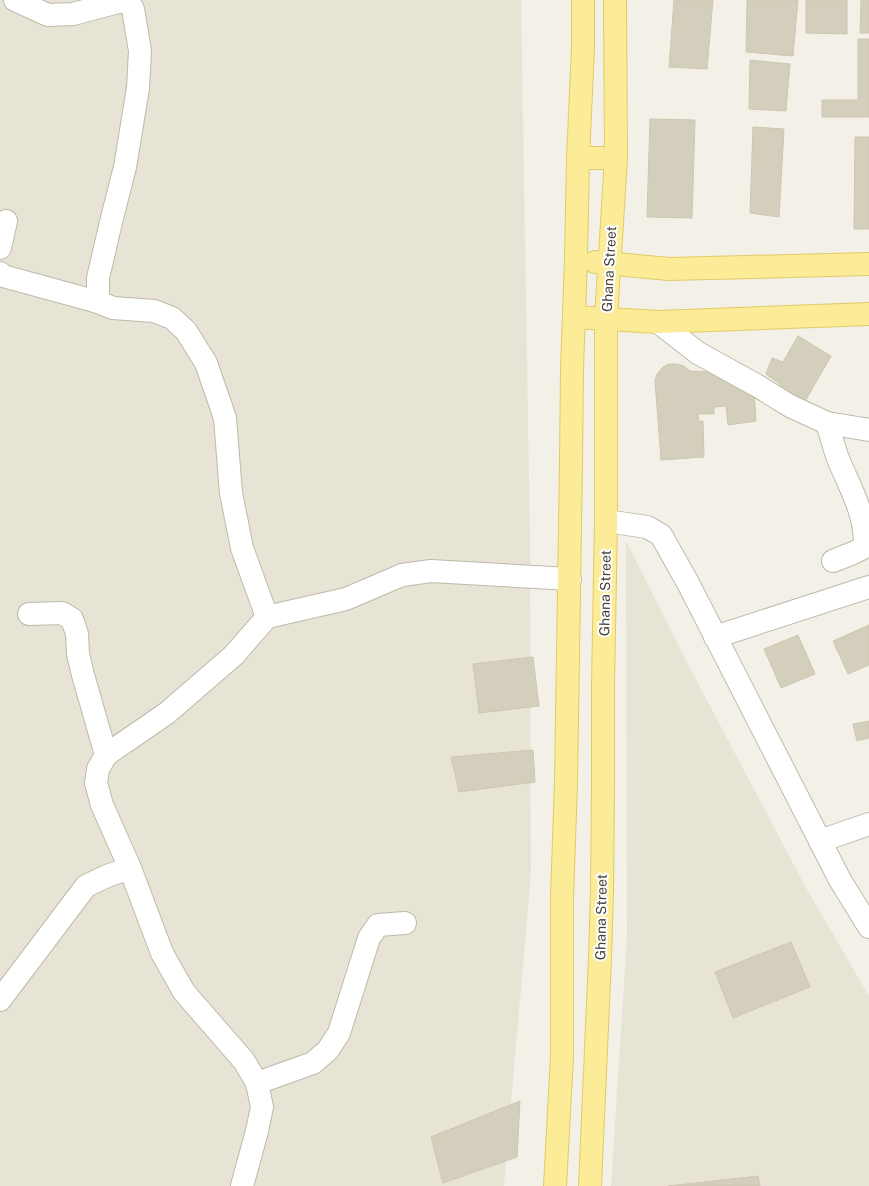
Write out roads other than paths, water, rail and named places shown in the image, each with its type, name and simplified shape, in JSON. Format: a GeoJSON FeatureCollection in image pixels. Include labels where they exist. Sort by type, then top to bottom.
{"type":"FeatureCollection","features":[{"type":"Feature","properties":{"kind":"main road"},"geometry":{"type":"LineString","coordinates":[[556,1186],[562,1057],[562,897],[570,579],[572,369],[578,158],[583,48],[583,0]]}},
{"type":"Feature","properties":{"kind":"main road","name":"Ghana Street"},"geometry":{"type":"LineString","coordinates":[[590,1186],[601,943],[606,521],[606,319],[616,158],[615,0]]}},
{"type":"Feature","properties":{"kind":"main road"},"geometry":{"type":"LineString","coordinates":[[578,158],[616,158]]}},
{"type":"Feature","properties":{"kind":"main road"},"geometry":{"type":"LineString","coordinates":[[576,259],[609,264],[669,269],[869,264]]}},
{"type":"Feature","properties":{"kind":"main road"},"geometry":{"type":"LineString","coordinates":[[574,317],[658,322],[861,314],[869,301]]}},
{"type":"Feature","properties":{"kind":"street"},"geometry":{"type":"LineString","coordinates":[[16,0],[48,15],[73,14],[128,1],[133,9],[140,51],[138,88],[125,167],[98,278],[98,302]]}},
{"type":"Feature","properties":{"kind":"street"},"geometry":{"type":"LineString","coordinates":[[0,248],[6,221]]}},
{"type":"Feature","properties":{"kind":"street"},"geometry":{"type":"LineString","coordinates":[[0,273],[3,276],[98,302],[113,308],[154,311],[172,318],[186,331],[206,363],[225,418],[231,493],[242,548],[267,617]]}},
{"type":"Feature","properties":{"kind":"street"},"geometry":{"type":"LineString","coordinates":[[658,322],[698,353],[756,385],[790,406],[827,423],[869,430]]}},
{"type":"Feature","properties":{"kind":"street"},"geometry":{"type":"LineString","coordinates":[[827,423],[838,459],[860,508],[865,536],[865,547],[853,554],[833,561]]}},
{"type":"Feature","properties":{"kind":"street"},"geometry":{"type":"LineString","coordinates":[[606,521],[647,527],[660,535],[688,583],[840,880],[869,927]]}},
{"type":"Feature","properties":{"kind":"street"},"geometry":{"type":"LineString","coordinates":[[242,1186],[262,1107],[257,1083],[244,1061],[184,992],[162,953],[130,868],[102,805],[96,783],[98,770],[106,755],[173,709],[234,655],[267,617],[346,599],[402,575],[430,571],[570,579]]}},
{"type":"Feature","properties":{"kind":"street"},"geometry":{"type":"LineString","coordinates":[[715,637],[869,587]]}},
{"type":"Feature","properties":{"kind":"street"},"geometry":{"type":"LineString","coordinates":[[29,614],[62,613],[72,619],[77,634],[78,654],[83,675],[106,755]]}},
{"type":"Feature","properties":{"kind":"street"},"geometry":{"type":"LineString","coordinates":[[820,841],[869,824]]}},
{"type":"Feature","properties":{"kind":"street"},"geometry":{"type":"LineString","coordinates":[[0,1000],[86,886],[107,876],[130,868]]}},
{"type":"Feature","properties":{"kind":"street"},"geometry":{"type":"LineString","coordinates":[[257,1083],[313,1063],[328,1050],[339,1034],[369,938],[378,925],[405,923]]}}]}
